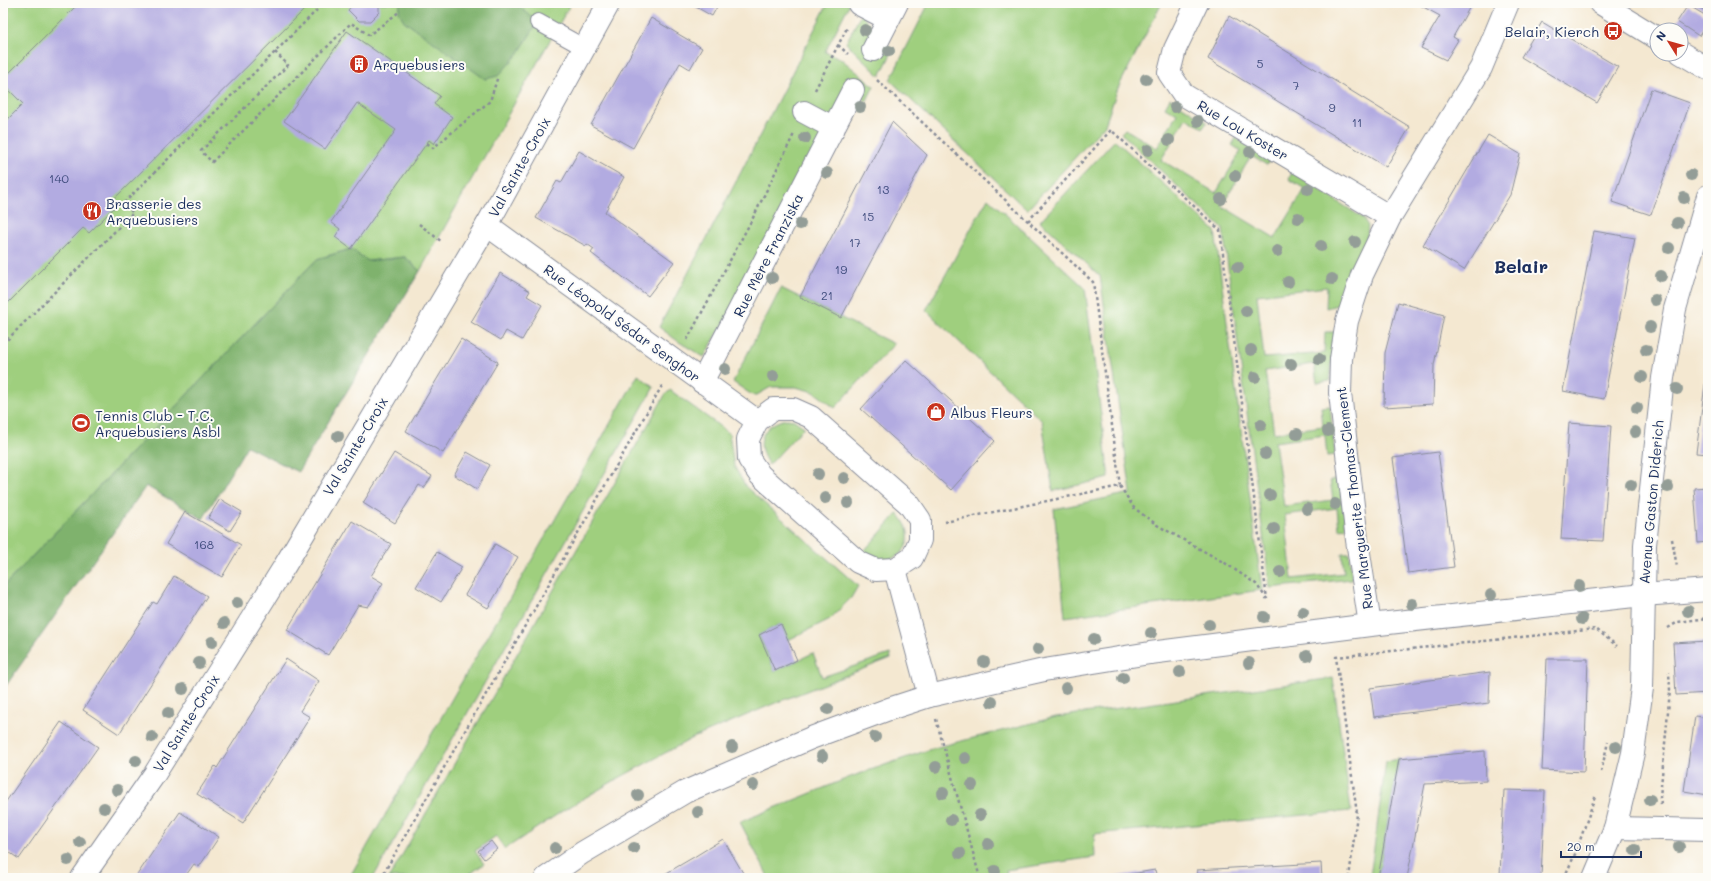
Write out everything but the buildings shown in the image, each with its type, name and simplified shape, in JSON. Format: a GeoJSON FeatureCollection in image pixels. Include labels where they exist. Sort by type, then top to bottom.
{"type":"FeatureCollection","features":[{"type":"Feature","properties":{"kind":"street","name":"Val Sainte-Croix"},"geometry":{"type":"LineString","coordinates":[[82,878],[154,775],[284,567],[487,224],[609,3]]}},
{"type":"Feature","properties":{"kind":"street","name":"Rue Lou Koster"},"geometry":{"type":"LineString","coordinates":[[1197,3],[1175,49],[1170,73],[1184,95],[1390,217]]}},
{"type":"Feature","properties":{"kind":"street","name":"Rue Marguerite Thomas-Clement"},"geometry":{"type":"LineString","coordinates":[[1370,625],[1356,532],[1341,400],[1341,359],[1347,321],[1362,274],[1390,217],[1481,68],[1508,3]]}},
{"type":"Feature","properties":{"kind":"street"},"geometry":{"type":"LineString","coordinates":[[1600,3],[1649,33]]}},
{"type":"Feature","properties":{"kind":"street"},"geometry":{"type":"LineString","coordinates":[[859,4],[893,11],[873,50]]}},
{"type":"Feature","properties":{"kind":"street"},"geometry":{"type":"LineString","coordinates":[[1689,58],[1708,69]]}},
{"type":"Feature","properties":{"kind":"street","name":"Rue Mère Franziska"},"geometry":{"type":"LineString","coordinates":[[702,382],[853,90]]}},
{"type":"Feature","properties":{"kind":"street"},"geometry":{"type":"LineString","coordinates":[[804,112],[834,128]]}},
{"type":"Feature","properties":{"kind":"street","name":"Avenue Gaston Diderich"},"geometry":{"type":"LineString","coordinates":[[1594,878],[1615,828],[1632,753],[1642,688],[1645,545],[1663,378],[1675,309],[1708,196]]}},
{"type":"Feature","properties":{"kind":"street","name":"Rue Léopold Sédar Senghor"},"geometry":{"type":"LineString","coordinates":[[487,224],[757,421]]}},
{"type":"Feature","properties":{"kind":"street"},"geometry":{"type":"LineString","coordinates":[[773,409],[793,409],[811,417],[909,504],[920,520],[920,527],[920,540],[912,558],[895,569],[876,570],[858,562],[760,476],[749,459],[748,439],[757,421],[773,409]]}},
{"type":"Feature","properties":{"kind":"street"},"geometry":{"type":"LineString","coordinates":[[895,569],[929,696]]}},
{"type":"Feature","properties":{"kind":"street"},"geometry":{"type":"LineString","coordinates":[[546,878],[582,853],[685,792],[811,738],[929,696],[1044,670],[1150,653],[1370,625],[1643,595],[1708,590]]}},
{"type":"Feature","properties":{"kind":"street"},"geometry":{"type":"LineString","coordinates":[[1615,828],[1708,830]]}},
{"type":"Feature","properties":{"kind":"lane"},"geometry":{"type":"LineString","coordinates":[[538,22],[585,48]]}},
{"type":"Feature","properties":{"kind":"path"},"geometry":{"type":"LineString","coordinates":[[3,344],[134,213],[124,203],[324,3]]}},
{"type":"Feature","properties":{"kind":"path"},"geometry":{"type":"LineString","coordinates":[[381,878],[676,362],[755,214],[804,112],[859,4]]}},
{"type":"Feature","properties":{"kind":"path"},"geometry":{"type":"LineString","coordinates":[[275,52],[288,64],[201,151],[212,162],[351,23],[369,35],[399,12]]}},
{"type":"Feature","properties":{"kind":"path"},"geometry":{"type":"LineString","coordinates":[[427,143],[433,148],[490,101],[498,76]]}},
{"type":"Feature","properties":{"kind":"path"},"geometry":{"type":"LineString","coordinates":[[886,90],[1093,282],[1120,486],[1134,508],[1157,525],[1225,563],[1256,584],[1267,599],[1220,230],[1111,130],[1028,221]]}},
{"type":"Feature","properties":{"kind":"path"},"geometry":{"type":"LineString","coordinates":[[419,224],[442,242]]}},
{"type":"Feature","properties":{"kind":"path"},"geometry":{"type":"LineString","coordinates":[[920,527],[1120,486]]}},
{"type":"Feature","properties":{"kind":"path"},"geometry":{"type":"LineString","coordinates":[[1666,630],[1678,622],[1708,618]]}},
{"type":"Feature","properties":{"kind":"path"},"geometry":{"type":"LineString","coordinates":[[1349,878],[1357,814],[1336,658],[1596,629],[1619,648]]}},
{"type":"Feature","properties":{"kind":"path"},"geometry":{"type":"LineString","coordinates":[[1662,808],[1660,797],[1670,690],[1669,668]]}},
{"type":"Feature","properties":{"kind":"path"},"geometry":{"type":"LineString","coordinates":[[929,696],[980,878]]}},
{"type":"Feature","properties":{"kind":"path"},"geometry":{"type":"LineString","coordinates":[[1599,780],[1609,735]]}},
{"type":"Feature","properties":{"kind":"path"},"geometry":{"type":"LineString","coordinates":[[1564,878],[1576,852],[1597,787]]}},
{"type":"Feature","properties":{"kind":"green space","name":"Tennis Club - T.C. Arquebusiers Asbl"},"geometry":{"type":"Polygon","coordinates":[[[3,3],[571,3],[420,271],[405,257],[368,261],[351,249],[317,259],[3,587],[3,3]]]}},
{"type":"Feature","properties":{"kind":"green space"},"geometry":{"type":"Polygon","coordinates":[[[400,3],[515,3],[538,22],[518,54],[498,76],[485,79],[404,21],[399,12],[400,3]]]}},
{"type":"Feature","properties":{"kind":"green space"},"geometry":{"type":"Polygon","coordinates":[[[828,3],[850,3],[825,52],[840,58],[874,86],[866,102],[858,94],[704,357],[679,342],[659,327],[709,234],[828,3]]]}},
{"type":"Feature","properties":{"kind":"green space"},"geometry":{"type":"Polygon","coordinates":[[[929,3],[1162,3],[1118,88],[1105,125],[1027,210],[890,80],[929,3]]]}},
{"type":"Feature","properties":{"kind":"green space"},"geometry":{"type":"Polygon","coordinates":[[[861,14],[869,23],[870,37],[884,52],[891,54],[880,76],[846,43],[861,14]]]}},
{"type":"Feature","properties":{"kind":"green space"},"geometry":{"type":"Polygon","coordinates":[[[1170,98],[1207,122],[1203,128],[1186,118],[1161,160],[1216,193],[1241,151],[1232,145],[1236,138],[1270,160],[1267,165],[1251,156],[1222,206],[1275,238],[1305,189],[1289,179],[1292,172],[1363,218],[1368,226],[1367,237],[1354,266],[1341,304],[1326,308],[1327,287],[1257,295],[1264,358],[1324,353],[1325,332],[1335,332],[1330,381],[1317,383],[1314,364],[1265,371],[1274,433],[1323,426],[1321,407],[1330,406],[1335,455],[1327,456],[1325,435],[1275,442],[1284,506],[1333,500],[1330,480],[1340,479],[1346,528],[1339,529],[1337,508],[1285,515],[1292,579],[1344,573],[1342,553],[1349,553],[1352,579],[1270,588],[1223,229],[1121,133],[1125,129],[1157,148],[1177,114],[1165,107],[1170,98]]]}},
{"type":"Feature","properties":{"kind":"green space"},"geometry":{"type":"Polygon","coordinates":[[[1115,140],[1215,231],[1262,590],[1065,617],[1054,509],[1131,493],[1100,276],[1040,221],[1115,140]]]}},
{"type":"Feature","properties":{"kind":"green space"},"geometry":{"type":"Polygon","coordinates":[[[988,198],[1085,288],[1109,478],[1053,491],[1042,421],[926,310],[988,198]]]}},
{"type":"Feature","properties":{"kind":"green space"},"geometry":{"type":"Polygon","coordinates":[[[351,249],[368,261],[405,257],[420,271],[298,472],[247,446],[203,519],[146,486],[3,690],[3,587],[317,259],[351,249]]]}},
{"type":"Feature","properties":{"kind":"green space"},"geometry":{"type":"Polygon","coordinates":[[[781,288],[894,344],[835,408],[814,392],[796,387],[771,387],[757,395],[752,395],[733,382],[781,288]]]}},
{"type":"Feature","properties":{"kind":"green space"},"geometry":{"type":"Polygon","coordinates":[[[638,375],[654,387],[373,878],[349,878],[638,375]]]}},
{"type":"Feature","properties":{"kind":"green space"},"geometry":{"type":"Polygon","coordinates":[[[670,390],[729,433],[734,466],[746,487],[858,586],[851,598],[830,619],[788,640],[781,624],[759,635],[775,671],[813,653],[822,677],[890,654],[891,658],[773,704],[693,738],[617,779],[564,810],[505,849],[496,836],[475,851],[484,864],[464,878],[389,878],[665,395],[670,390]]]}},
{"type":"Feature","properties":{"kind":"green space"},"geometry":{"type":"Polygon","coordinates":[[[787,419],[794,420],[804,427],[769,465],[762,450],[761,443],[763,436],[771,425],[787,419]]]}},
{"type":"Feature","properties":{"kind":"green space"},"geometry":{"type":"Polygon","coordinates":[[[898,513],[908,533],[908,542],[905,549],[893,558],[886,559],[878,559],[864,551],[898,513]]]}},
{"type":"Feature","properties":{"kind":"green space"},"geometry":{"type":"Polygon","coordinates":[[[1333,678],[1351,811],[1094,834],[1095,857],[1006,870],[1008,878],[769,878],[740,822],[853,776],[934,748],[1056,717],[1333,678]]]}},
{"type":"Feature","properties":{"kind":"green space"},"geometry":{"type":"Polygon","coordinates":[[[1399,759],[1378,878],[1370,877],[1386,761],[1399,759]]]}},
{"type":"Feature","properties":{"kind":"place","name":"Belair, Kierch"},"geometry":{"type":"Point","coordinates":[1613,31]}},
{"type":"Feature","properties":{"kind":"place","name":"Arquebusiers"},"geometry":{"type":"Point","coordinates":[359,64]}},
{"type":"Feature","properties":{"kind":"place","name":"Brasserie des Arquebusiers"},"geometry":{"type":"Point","coordinates":[92,211]}},
{"type":"Feature","properties":{"kind":"place","name":"Albus Fleurs"},"geometry":{"type":"Point","coordinates":[936,412]}},
{"type":"Feature","properties":{"kind":"place","name":"Tennis Club - T.C. Arquebusiers Asbl"},"geometry":{"type":"Point","coordinates":[81,423]}},
{"type":"Feature","properties":{"kind":"district","name":"Belair"},"geometry":{"type":"Point","coordinates":[1521,266]}}]}
